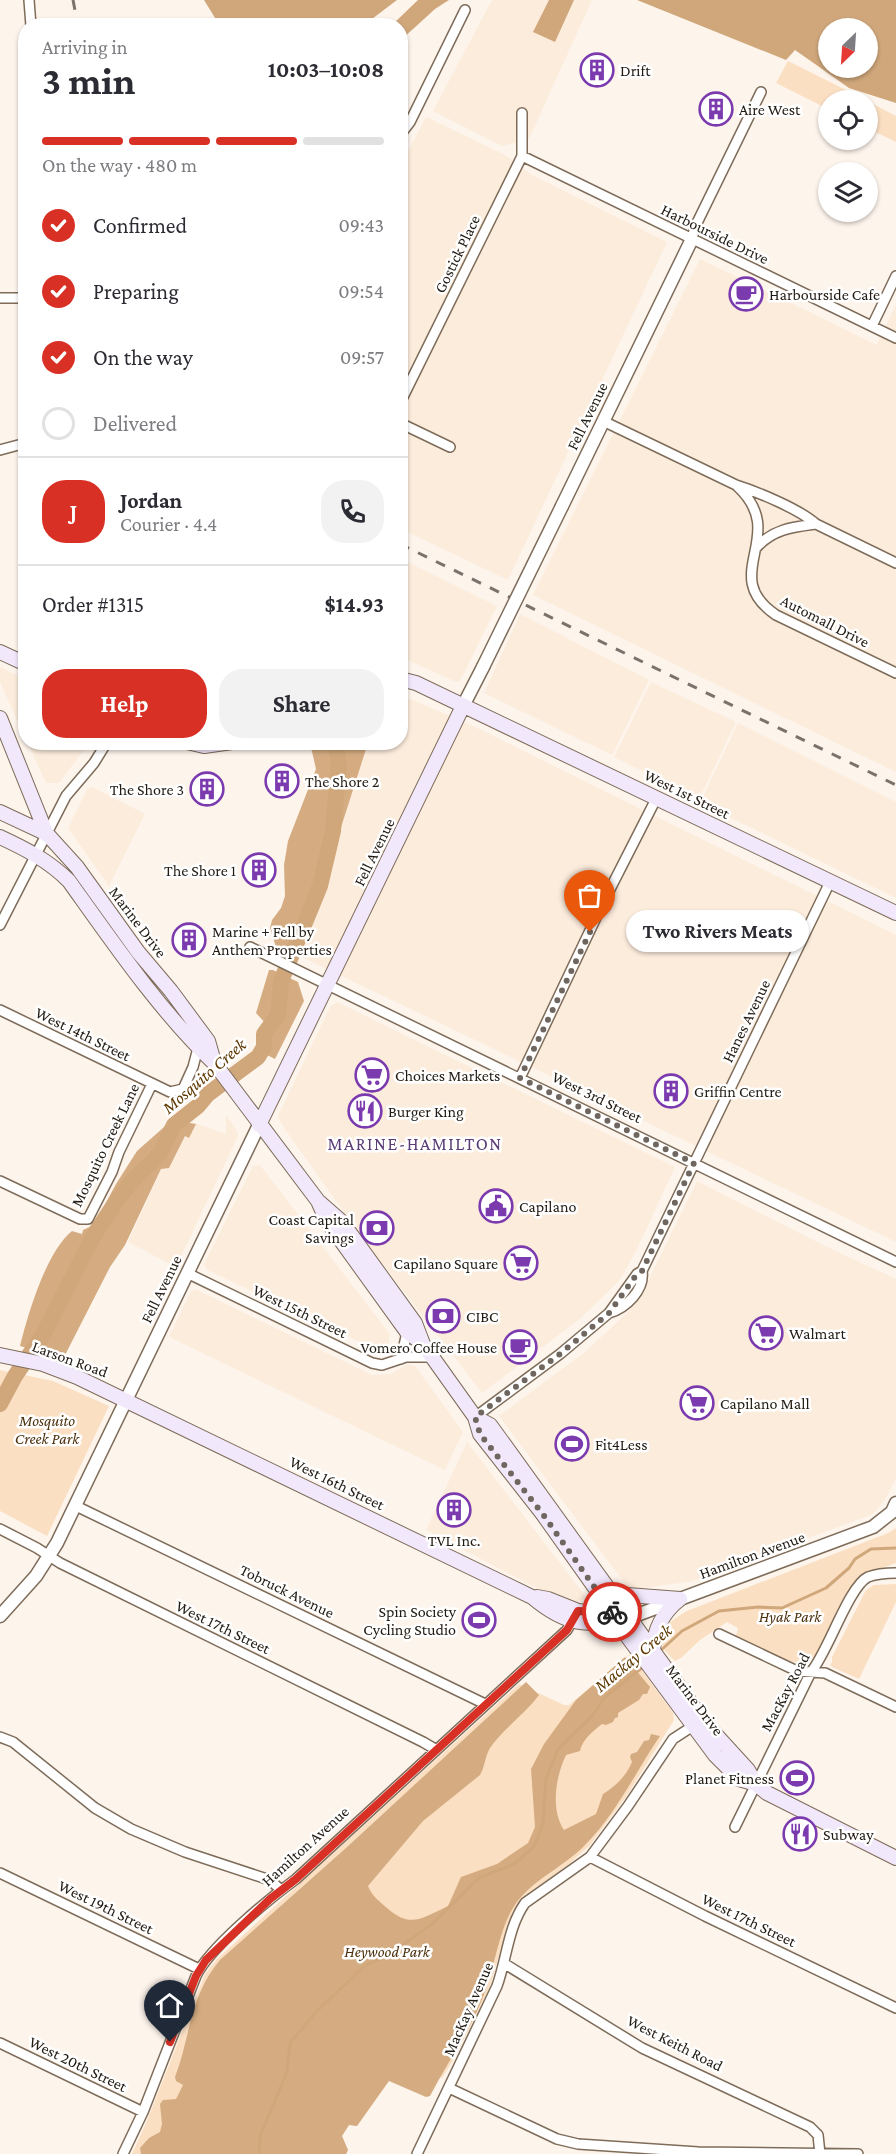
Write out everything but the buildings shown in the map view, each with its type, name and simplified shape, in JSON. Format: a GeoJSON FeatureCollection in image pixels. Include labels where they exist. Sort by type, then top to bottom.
{"type":"FeatureCollection","features":[{"type":"Feature","properties":{"kind":"main road"},"geometry":{"type":"LineString","coordinates":[[0,652],[18,660]]}},
{"type":"Feature","properties":{"kind":"main road","name":"West 1st Street"},"geometry":{"type":"LineString","coordinates":[[408,681],[657,797],[896,913]]}},
{"type":"Feature","properties":{"kind":"main road","name":"Fell Avenue"},"geometry":{"type":"LineString","coordinates":[[259,1125],[463,706]]}},
{"type":"Feature","properties":{"kind":"main road"},"geometry":{"type":"LineString","coordinates":[[0,718],[47,834]]}},
{"type":"Feature","properties":{"kind":"main road"},"geometry":{"type":"LineString","coordinates":[[0,812],[47,834]]}},
{"type":"Feature","properties":{"kind":"main road","name":"Marine Drive"},"geometry":{"type":"LineString","coordinates":[[47,834],[58,869]]}},
{"type":"Feature","properties":{"kind":"main road","name":"Marine Drive"},"geometry":{"type":"LineString","coordinates":[[47,834],[77,867],[138,952],[171,991],[208,1041],[215,1064]]}},
{"type":"Feature","properties":{"kind":"main road"},"geometry":{"type":"LineString","coordinates":[[0,837],[36,854]]}},
{"type":"Feature","properties":{"kind":"main road","name":"Marine Drive"},"geometry":{"type":"LineString","coordinates":[[36,854],[58,869],[69,881],[141,979],[198,1048],[215,1064],[318,1201],[342,1222],[415,1323],[423,1344],[475,1417],[480,1434],[648,1655],[693,1726],[715,1755],[739,1779],[756,1784]]}},
{"type":"Feature","properties":{"kind":"main road","name":"Marine Drive"},"geometry":{"type":"LineString","coordinates":[[318,1201],[326,1219],[407,1332],[423,1344]]}},
{"type":"Feature","properties":{"kind":"main road","name":"Larson Road"},"geometry":{"type":"LineString","coordinates":[[0,1355],[44,1364],[126,1400]]}},
{"type":"Feature","properties":{"kind":"main road","name":"West 16th Street"},"geometry":{"type":"LineString","coordinates":[[126,1400],[532,1597],[545,1607],[575,1616],[619,1617]]}},
{"type":"Feature","properties":{"kind":"main road","name":"Marine Drive"},"geometry":{"type":"LineString","coordinates":[[475,1417],[490,1425],[614,1594],[619,1617]]}},
{"type":"Feature","properties":{"kind":"main road"},"geometry":{"type":"LineString","coordinates":[[614,1594],[680,1599]]}},
{"type":"Feature","properties":{"kind":"main road"},"geometry":{"type":"LineString","coordinates":[[648,1655],[661,1619],[670,1606],[680,1599]]}},
{"type":"Feature","properties":{"kind":"main road","name":"Marine Drive"},"geometry":{"type":"LineString","coordinates":[[658,1669],[748,1770],[756,1784],[767,1793],[896,1858]]}},
{"type":"Feature","properties":{"kind":"street"},"geometry":{"type":"LineString","coordinates":[[29,0],[30,18]]}},
{"type":"Feature","properties":{"kind":"street"},"geometry":{"type":"LineString","coordinates":[[408,125],[465,10]]}},
{"type":"Feature","properties":{"kind":"street","name":"Fell Avenue"},"geometry":{"type":"LineString","coordinates":[[463,706],[692,239],[695,227],[761,92]]}},
{"type":"Feature","properties":{"kind":"street","name":"Gostick Place"},"geometry":{"type":"LineString","coordinates":[[408,387],[522,156],[522,113]]}},
{"type":"Feature","properties":{"kind":"street","name":"Harbourside Drive"},"geometry":{"type":"LineString","coordinates":[[522,156],[896,338]]}},
{"type":"Feature","properties":{"kind":"street"},"geometry":{"type":"LineString","coordinates":[[872,326],[896,276]]}},
{"type":"Feature","properties":{"kind":"street"},"geometry":{"type":"LineString","coordinates":[[0,298],[18,298]]}},
{"type":"Feature","properties":{"kind":"street","name":"Automall Drive"},"geometry":{"type":"LineString","coordinates":[[603,421],[808,517],[816,524],[896,563]]}},
{"type":"Feature","properties":{"kind":"street"},"geometry":{"type":"LineString","coordinates":[[408,427],[450,447]]}},
{"type":"Feature","properties":{"kind":"street"},"geometry":{"type":"LineString","coordinates":[[0,450],[18,445]]}},
{"type":"Feature","properties":{"kind":"street","name":"Automall Drive"},"geometry":{"type":"LineString","coordinates":[[736,485],[749,499],[757,513],[759,533],[752,558],[751,579],[760,600],[767,608],[896,673]]}},
{"type":"Feature","properties":{"kind":"street"},"geometry":{"type":"LineString","coordinates":[[756,548],[768,537],[781,530],[816,524]]}},
{"type":"Feature","properties":{"kind":"street"},"geometry":{"type":"LineString","coordinates":[[0,926],[66,796],[102,750]]}},
{"type":"Feature","properties":{"kind":"street"},"geometry":{"type":"LineString","coordinates":[[520,1078],[603,903],[657,797]]}},
{"type":"Feature","properties":{"kind":"street","name":"Hanes Avenue"},"geometry":{"type":"LineString","coordinates":[[475,1417],[560,1354],[609,1313],[620,1310],[635,1294],[643,1279],[642,1271],[830,882]]}},
{"type":"Feature","properties":{"kind":"street","name":"West 3rd Street"},"geometry":{"type":"LineString","coordinates":[[250,947],[896,1262]]}},
{"type":"Feature","properties":{"kind":"street","name":"West 14th Street"},"geometry":{"type":"LineString","coordinates":[[0,1010],[152,1084]]}},
{"type":"Feature","properties":{"kind":"street","name":"Mosquito Creek Lane"},"geometry":{"type":"LineString","coordinates":[[0,1181],[80,1219],[88,1219],[152,1084],[170,1092],[183,1089],[193,1067],[198,1048]]}},
{"type":"Feature","properties":{"kind":"street","name":"Fell Avenue"},"geometry":{"type":"LineString","coordinates":[[0,1616],[36,1576],[76,1506],[259,1125]]}},
{"type":"Feature","properties":{"kind":"street","name":"West 15th Street"},"geometry":{"type":"LineString","coordinates":[[187,1273],[372,1363],[382,1365],[400,1359],[432,1357]]}},
{"type":"Feature","properties":{"kind":"street"},"geometry":{"type":"LineString","coordinates":[[400,1359],[407,1332]]}},
{"type":"Feature","properties":{"kind":"street","name":"Hamilton Avenue"},"geometry":{"type":"LineString","coordinates":[[619,1617],[680,1599],[873,1527],[885,1519],[896,1503]]}},
{"type":"Feature","properties":{"kind":"street","name":"Tobruck Avenue"},"geometry":{"type":"LineString","coordinates":[[76,1506],[485,1704]]}},
{"type":"Feature","properties":{"kind":"street","name":"West 17th Street"},"geometry":{"type":"LineString","coordinates":[[0,1529],[198,1632],[435,1749]]}},
{"type":"Feature","properties":{"kind":"street","name":"MacKay Road"},"geometry":{"type":"LineString","coordinates":[[735,1827],[811,1672],[820,1660],[858,1586],[869,1577],[896,1573]]}},
{"type":"Feature","properties":{"kind":"street","name":"Hamilton Avenue"},"geometry":{"type":"LineString","coordinates":[[123,2154],[199,1969],[221,1945],[567,1630],[575,1616]]}},
{"type":"Feature","properties":{"kind":"street"},"geometry":{"type":"LineString","coordinates":[[719,1634],[797,1671],[825,1673],[896,1707]]}},
{"type":"Feature","properties":{"kind":"street","name":"MacKay Avenue"},"geometry":{"type":"LineString","coordinates":[[417,2154],[497,1986],[505,1964],[515,1920],[525,1903],[590,1857],[673,1739],[693,1726]]}},
{"type":"Feature","properties":{"kind":"street"},"geometry":{"type":"LineString","coordinates":[[0,1737],[12,1742],[95,1808],[131,1829],[185,1852],[270,1880],[281,1890]]}},
{"type":"Feature","properties":{"kind":"street","name":"West 17th Street"},"geometry":{"type":"LineString","coordinates":[[590,1857],[715,1921],[896,2008]]}},
{"type":"Feature","properties":{"kind":"street","name":"West 19th Street"},"geometry":{"type":"LineString","coordinates":[[0,1873],[199,1969]]}},
{"type":"Feature","properties":{"kind":"street","name":"West Keith Road"},"geometry":{"type":"LineString","coordinates":[[505,1964],[642,2048],[810,2127],[818,2134],[819,2154]]}},
{"type":"Feature","properties":{"kind":"street","name":"West 20th Street"},"geometry":{"type":"LineString","coordinates":[[0,2043],[142,2112]]}},
{"type":"Feature","properties":{"kind":"street"},"geometry":{"type":"LineString","coordinates":[[449,2088],[557,2139],[578,2144],[698,2152],[858,2154]]}},
{"type":"Feature","properties":{"kind":"shaded area"},"geometry":{"type":"Polygon","coordinates":[[[204,0],[397,0],[373,18],[215,18],[204,0]]]}},
{"type":"Feature","properties":{"kind":"shaded area"},"geometry":{"type":"Polygon","coordinates":[[[418,0],[449,0],[435,9],[408,34],[408,18],[399,18],[418,0]]]}},
{"type":"Feature","properties":{"kind":"shaded area"},"geometry":{"type":"Polygon","coordinates":[[[492,0],[592,0],[529,139],[502,146],[433,111],[492,0]]]}},
{"type":"Feature","properties":{"kind":"shaded area"},"geometry":{"type":"Polygon","coordinates":[[[549,0],[574,0],[555,42],[533,32],[549,0]]]}},
{"type":"Feature","properties":{"kind":"shaded area"},"geometry":{"type":"Polygon","coordinates":[[[637,0],[896,0],[896,103],[878,97],[878,90],[855,90],[835,78],[878,78],[878,18],[818,18],[818,66],[795,50],[786,60],[637,0]]]}},
{"type":"Feature","properties":{"kind":"shaded area"},"geometry":{"type":"Polygon","coordinates":[[[426,117],[505,155],[532,175],[667,242],[508,580],[408,532],[408,152],[426,117]]]}},
{"type":"Feature","properties":{"kind":"shaded area"},"geometry":{"type":"Polygon","coordinates":[[[700,259],[877,345],[896,304],[896,772],[533,595],[700,259]]]}},
{"type":"Feature","properties":{"kind":"shaded area"},"geometry":{"type":"Polygon","coordinates":[[[408,562],[497,606],[460,681],[456,682],[408,660],[408,562]]]}},
{"type":"Feature","properties":{"kind":"shaded area"},"geometry":{"type":"Polygon","coordinates":[[[520,614],[649,680],[612,755],[484,693],[520,614]]]}},
{"type":"Feature","properties":{"kind":"shaded area"},"geometry":{"type":"Polygon","coordinates":[[[0,667],[18,676],[18,722],[0,682],[0,667]]]}},
{"type":"Feature","properties":{"kind":"shaded area"},"geometry":{"type":"Polygon","coordinates":[[[651,682],[736,722],[699,799],[614,757],[651,682]]]}},
{"type":"Feature","properties":{"kind":"shaded area"},"geometry":{"type":"Polygon","coordinates":[[[408,698],[469,724],[896,935],[896,1242],[298,955],[320,902],[341,820],[366,750],[408,750],[408,698]]]}},
{"type":"Feature","properties":{"kind":"shaded area"},"geometry":{"type":"Polygon","coordinates":[[[738,723],[896,802],[896,898],[700,803],[738,723]]]}},
{"type":"Feature","properties":{"kind":"shaded area"},"geometry":{"type":"Polygon","coordinates":[[[31,750],[84,750],[59,783],[46,783],[31,750]]]}},
{"type":"Feature","properties":{"kind":"shaded area"},"geometry":{"type":"Polygon","coordinates":[[[92,787],[145,814],[109,886],[68,828],[88,788],[92,787]]]}},
{"type":"Feature","properties":{"kind":"shaded area"},"geometry":{"type":"Polygon","coordinates":[[[337,1002],[675,1167],[620,1280],[581,1318],[482,1393],[358,1232],[282,1125],[278,1116],[330,1007],[337,1002]]]}},
{"type":"Feature","properties":{"kind":"shaded area"},"geometry":{"type":"Polygon","coordinates":[[[226,1115],[238,1136],[176,1267],[128,1242],[163,1166],[184,1135],[188,1135],[195,1123],[226,1134],[226,1115]]]}},
{"type":"Feature","properties":{"kind":"shaded area"},"geometry":{"type":"Polygon","coordinates":[[[260,1165],[389,1333],[389,1342],[384,1348],[377,1350],[207,1270],[204,1264],[253,1166],[260,1165]]]}},
{"type":"Feature","properties":{"kind":"shaded area","name":"Capilano Mall"},"geometry":{"type":"Polygon","coordinates":[[[697,1181],[896,1279],[896,1478],[886,1498],[873,1514],[693,1581],[630,1590],[499,1416],[585,1352],[629,1311],[643,1291],[697,1181]]]}},
{"type":"Feature","properties":{"kind":"shaded area"},"geometry":{"type":"Polygon","coordinates":[[[197,1290],[372,1375],[391,1374],[408,1364],[415,1366],[463,1432],[445,1470],[169,1337],[191,1291],[197,1290]]]}},
{"type":"Feature","properties":{"kind":"shaded area"},"geometry":{"type":"Polygon","coordinates":[[[467,1442],[586,1597],[575,1603],[542,1591],[426,1530],[467,1442]]]}},
{"type":"Feature","properties":{"kind":"green space"},"geometry":{"type":"Polygon","coordinates":[[[788,61],[846,90],[818,90],[818,104],[776,83],[788,61]]]}},
{"type":"Feature","properties":{"kind":"green space"},"geometry":{"type":"Polygon","coordinates":[[[878,107],[896,116],[896,142],[878,133],[878,107]]]}},
{"type":"Feature","properties":{"kind":"green space"},"geometry":{"type":"Polygon","coordinates":[[[312,750],[366,750],[295,964],[277,955],[270,928],[285,896],[284,865],[288,841],[316,769],[312,750]]]}},
{"type":"Feature","properties":{"kind":"green space"},"geometry":{"type":"Polygon","coordinates":[[[269,970],[298,982],[304,1001],[275,1059],[259,1051],[270,1028],[256,1013],[269,970]]]}},
{"type":"Feature","properties":{"kind":"green space"},"geometry":{"type":"Polygon","coordinates":[[[172,1120],[196,1124],[189,1138],[185,1136],[169,1168],[161,1169],[125,1245],[110,1267],[63,1359],[20,1346],[39,1284],[54,1253],[72,1231],[82,1234],[83,1230],[94,1225],[137,1151],[172,1120]]]}},
{"type":"Feature","properties":{"kind":"green space","name":"Mosquito Creek Park"},"geometry":{"type":"Polygon","coordinates":[[[0,1370],[53,1381],[109,1406],[47,1536],[0,1511],[0,1370]]]}},
{"type":"Feature","properties":{"kind":"green space","name":"Hyak Park"},"geometry":{"type":"Polygon","coordinates":[[[896,1528],[896,1563],[858,1577],[817,1653],[808,1661],[795,1662],[769,1652],[736,1636],[738,1628],[727,1622],[700,1640],[675,1661],[663,1647],[661,1639],[664,1629],[687,1611],[896,1528]]]}},
{"type":"Feature","properties":{"kind":"green space"},"geometry":{"type":"Polygon","coordinates":[[[896,1584],[896,1602],[859,1679],[832,1667],[830,1664],[832,1657],[866,1590],[874,1585],[896,1584]]]}},
{"type":"Feature","properties":{"kind":"green space","name":"Heywood Park"},"geometry":{"type":"Polygon","coordinates":[[[630,1654],[673,1713],[674,1720],[626,1797],[590,1845],[568,1865],[527,1895],[513,1911],[489,1989],[442,2078],[401,2059],[357,2126],[349,2125],[342,2136],[348,2150],[346,2154],[132,2154],[205,1974],[217,1959],[519,1684],[564,1705],[569,1705],[630,1654]]]}},
{"type":"Feature","properties":{"kind":"green space","name":"Heywood Park"},"geometry":{"type":"Polygon","coordinates":[[[625,1657],[650,1687],[647,1694],[643,1694],[639,1700],[618,1713],[618,1717],[613,1722],[602,1724],[592,1733],[583,1743],[580,1751],[566,1755],[556,1792],[557,1812],[564,1830],[596,1814],[603,1794],[620,1780],[630,1767],[631,1754],[637,1752],[644,1741],[649,1740],[651,1734],[660,1736],[616,1807],[596,1833],[576,1853],[528,1890],[513,1908],[501,1936],[482,2001],[430,2096],[426,2097],[389,2081],[357,2126],[349,2125],[342,2136],[348,2150],[346,2154],[141,2154],[140,2148],[149,2138],[160,2132],[162,2124],[160,2104],[163,2100],[176,2099],[183,2085],[176,2081],[175,2077],[196,2002],[220,1960],[346,1848],[526,1682],[539,1695],[490,1748],[480,1775],[423,1821],[368,1886],[379,1901],[395,1914],[410,1920],[424,1917],[448,1906],[461,1877],[497,1864],[528,1843],[535,1827],[531,1769],[544,1744],[576,1700],[625,1657]]]}},
{"type":"Feature","properties":{"kind":"waterway","name":"Mosquito Creek"},"geometry":{"type":"LineString","coordinates":[[0,1404],[15,1376],[44,1333],[94,1235],[118,1199],[161,1151],[174,1125],[198,1106],[208,1094],[258,1057],[264,1047],[264,1034],[278,1015],[281,981],[320,886],[333,831],[339,764],[336,750]]}},
{"type":"Feature","properties":{"kind":"waterway","name":"Mackay Creek"},"geometry":{"type":"LineString","coordinates":[[659,1652],[682,1631],[719,1611],[758,1607],[782,1608],[826,1588],[849,1568],[855,1559],[871,1549],[896,1548]]}},
{"type":"Feature","properties":{"kind":"waterway","name":"Mackay Creek"},"geometry":{"type":"LineString","coordinates":[[259,2154],[260,2136],[287,2072],[290,2043],[317,2011],[366,1965],[388,1956],[433,1923],[479,1878],[514,1864],[534,1847],[543,1823],[546,1779],[558,1749],[593,1715],[604,1698],[643,1667]]}},
{"type":"Feature","properties":{"kind":"railway"},"geometry":{"type":"LineString","coordinates":[[73,0],[76,18]]}},
{"type":"Feature","properties":{"kind":"railway"},"geometry":{"type":"LineString","coordinates":[[408,548],[896,785]]}},
{"type":"Feature","properties":{"kind":"way so far"},"geometry":{"type":"LineString","coordinates":[[590,932],[520,1078],[694,1163],[642,1271],[637,1274],[609,1313],[560,1354],[475,1417],[480,1434],[542,1513],[612,1612]]}},
{"type":"Feature","properties":{"kind":"place","name":"Drift"},"geometry":{"type":"Point","coordinates":[597,70]}},
{"type":"Feature","properties":{"kind":"place","name":"Aire West"},"geometry":{"type":"Point","coordinates":[716,109]}},
{"type":"Feature","properties":{"kind":"place","name":"Harbourside Cafe"},"geometry":{"type":"Point","coordinates":[746,294]}},
{"type":"Feature","properties":{"kind":"place","name":"The Shore 2"},"geometry":{"type":"Point","coordinates":[282,781]}},
{"type":"Feature","properties":{"kind":"place","name":"The Shore 3"},"geometry":{"type":"Point","coordinates":[207,789]}},
{"type":"Feature","properties":{"kind":"place","name":"The Shore 1"},"geometry":{"type":"Point","coordinates":[259,870]}},
{"type":"Feature","properties":{"kind":"place","name":"Two Rivers Meats"},"geometry":{"type":"Point","coordinates":[590,932]}},
{"type":"Feature","properties":{"kind":"place","name":"Marine + Fell by Anthem Properties"},"geometry":{"type":"Point","coordinates":[189,940]}},
{"type":"Feature","properties":{"kind":"place","name":"Choices Markets"},"geometry":{"type":"Point","coordinates":[372,1075]}},
{"type":"Feature","properties":{"kind":"place","name":"Griffin Centre"},"geometry":{"type":"Point","coordinates":[671,1091]}},
{"type":"Feature","properties":{"kind":"place","name":"Burger King"},"geometry":{"type":"Point","coordinates":[365,1111]}},
{"type":"Feature","properties":{"kind":"place","name":"Capilano"},"geometry":{"type":"Point","coordinates":[496,1206]}},
{"type":"Feature","properties":{"kind":"place","name":"Coast Capital Savings"},"geometry":{"type":"Point","coordinates":[377,1228]}},
{"type":"Feature","properties":{"kind":"place","name":"Capilano Square"},"geometry":{"type":"Point","coordinates":[521,1263]}},
{"type":"Feature","properties":{"kind":"place","name":"CIBC"},"geometry":{"type":"Point","coordinates":[443,1316]}},
{"type":"Feature","properties":{"kind":"place","name":"Walmart"},"geometry":{"type":"Point","coordinates":[766,1333]}},
{"type":"Feature","properties":{"kind":"place","name":"Vomero Coffee House"},"geometry":{"type":"Point","coordinates":[520,1347]}},
{"type":"Feature","properties":{"kind":"place","name":"Capilano Mall"},"geometry":{"type":"Point","coordinates":[697,1403]}},
{"type":"Feature","properties":{"kind":"place","name":"Fit4Less"},"geometry":{"type":"Point","coordinates":[572,1444]}},
{"type":"Feature","properties":{"kind":"place","name":"TVL Inc."},"geometry":{"type":"Point","coordinates":[454,1510]}},
{"type":"Feature","properties":{"kind":"place","name":"Spin Society Cycling Studio"},"geometry":{"type":"Point","coordinates":[479,1620]}},
{"type":"Feature","properties":{"kind":"place","name":"Planet Fitness"},"geometry":{"type":"Point","coordinates":[797,1778]}},
{"type":"Feature","properties":{"kind":"place","name":"Subway"},"geometry":{"type":"Point","coordinates":[800,1834]}},
{"type":"Feature","properties":{"kind":"district","name":"MARINE-HAMILTON"},"geometry":{"type":"Point","coordinates":[415,1144]}},
{"type":"Feature","properties":{"kind":"route"},"geometry":{"type":"LineString","coordinates":[[170,2042],[199,1969],[229,1937],[270,1899],[296,1879],[567,1630],[578,1611],[612,1612]]}}]}
